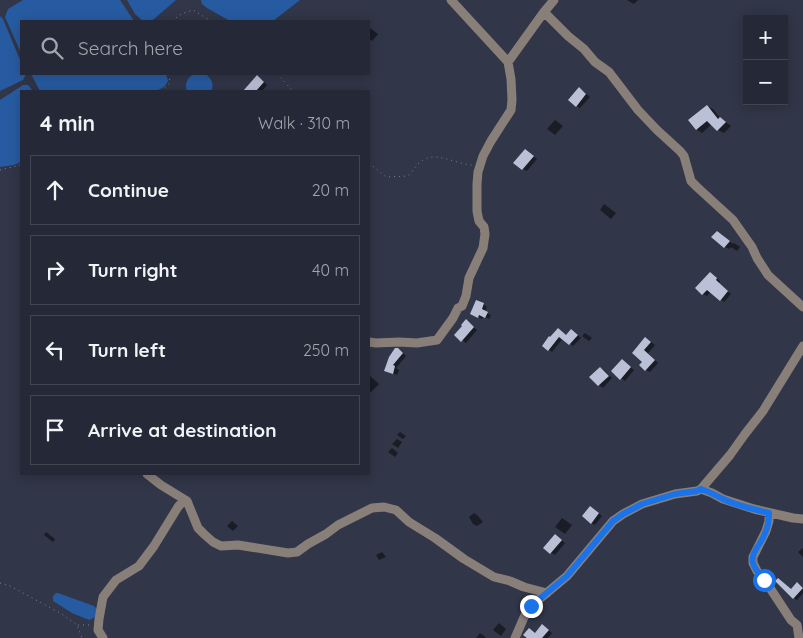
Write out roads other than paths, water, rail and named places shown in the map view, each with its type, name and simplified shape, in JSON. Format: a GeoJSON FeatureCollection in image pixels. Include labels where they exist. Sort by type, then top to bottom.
{"type":"FeatureCollection","features":[{"type":"Feature","properties":{"kind":"street"},"geometry":{"type":"LineString","coordinates":[[370,342],[417,343],[437,340],[458,308],[462,306],[469,278],[483,248],[484,227],[479,221],[477,211],[477,184],[480,166],[483,156],[510,110],[513,90],[508,62],[451,0]]}},
{"type":"Feature","properties":{"kind":"street"},"geometry":{"type":"LineString","coordinates":[[508,62],[554,0]]}},
{"type":"Feature","properties":{"kind":"street"},"geometry":{"type":"LineString","coordinates":[[544,12],[568,36],[584,48],[595,62],[610,72],[638,110],[680,151],[684,156],[691,181],[733,220],[752,247],[768,275],[803,307]]}},
{"type":"Feature","properties":{"kind":"street"},"geometry":{"type":"LineString","coordinates":[[515,638],[524,615],[531,606],[567,576],[613,521],[642,504],[675,494],[701,489],[730,456],[763,411],[803,346]]}},
{"type":"Feature","properties":{"kind":"street"},"geometry":{"type":"LineString","coordinates":[[147,475],[187,502],[198,528],[213,542],[221,546],[238,545],[288,553],[297,552],[338,525],[372,508],[384,507],[396,510],[409,522],[464,559],[494,576],[547,593]]}},
{"type":"Feature","properties":{"kind":"street"},"geometry":{"type":"LineString","coordinates":[[701,489],[735,503],[769,513],[803,519]]}},
{"type":"Feature","properties":{"kind":"street"},"geometry":{"type":"LineString","coordinates":[[103,638],[98,630],[103,597],[116,580],[139,566],[184,500]]}},
{"type":"Feature","properties":{"kind":"street"},"geometry":{"type":"LineString","coordinates":[[769,513],[766,531],[753,557],[753,563],[791,620],[797,625],[799,638]]}},
{"type":"Feature","properties":{"kind":"water"},"geometry":{"type":"Polygon","coordinates":[[[23,0],[120,0],[133,20],[20,20],[20,51],[5,17],[8,9],[23,0]]]}},
{"type":"Feature","properties":{"kind":"water"},"geometry":{"type":"Polygon","coordinates":[[[127,0],[176,0],[152,20],[142,20],[135,14],[127,0]]]}},
{"type":"Feature","properties":{"kind":"water"},"geometry":{"type":"Polygon","coordinates":[[[201,0],[300,0],[274,20],[228,20],[202,4],[201,0]]]}},
{"type":"Feature","properties":{"kind":"water"},"geometry":{"type":"Polygon","coordinates":[[[0,16],[20,60],[20,75],[26,75],[23,80],[0,91],[0,16]]]}},
{"type":"Feature","properties":{"kind":"water"},"geometry":{"type":"Polygon","coordinates":[[[32,75],[166,75],[168,81],[164,87],[158,90],[39,90],[32,75]]]}},
{"type":"Feature","properties":{"kind":"water"},"geometry":{"type":"Polygon","coordinates":[[[193,75],[207,75],[211,80],[211,90],[187,90],[187,81],[193,75]]]}},
{"type":"Feature","properties":{"kind":"water"},"geometry":{"type":"Polygon","coordinates":[[[23,85],[28,85],[32,90],[20,90],[20,162],[0,167],[0,100],[23,85]]]}},
{"type":"Feature","properties":{"kind":"water"},"geometry":{"type":"Polygon","coordinates":[[[56,593],[94,606],[97,609],[96,615],[89,620],[72,613],[53,601],[53,596],[56,593]]]}}]}
